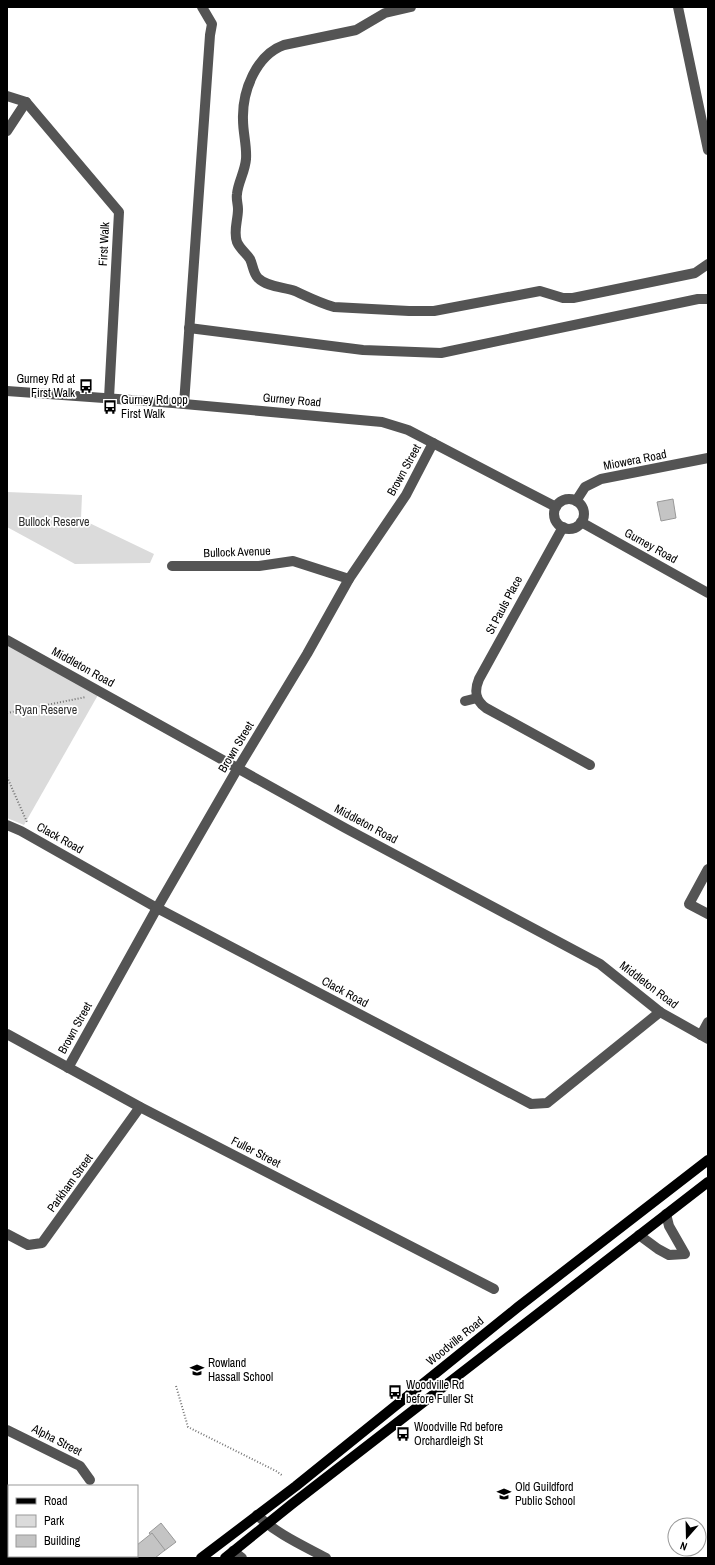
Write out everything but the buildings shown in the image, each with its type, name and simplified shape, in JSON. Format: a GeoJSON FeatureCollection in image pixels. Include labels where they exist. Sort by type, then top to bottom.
{"type":"FeatureCollection","features":[{"type":"Feature","properties":{"kind":"main road","name":"Woodville Road"},"geometry":{"type":"LineString","coordinates":[[201,1558],[654,1200],[708,1160]]}},
{"type":"Feature","properties":{"kind":"main road"},"geometry":{"type":"LineString","coordinates":[[225,1558],[266,1524],[708,1182]]}},
{"type":"Feature","properties":{"kind":"street"},"geometry":{"type":"LineString","coordinates":[[184,404],[209,43],[212,24],[202,7]]}},
{"type":"Feature","properties":{"kind":"street"},"geometry":{"type":"LineString","coordinates":[[412,7],[385,12],[356,30],[276,47],[265,56],[256,69],[246,93],[243,107],[246,159],[244,174],[237,194],[238,210],[235,234],[239,246],[249,257],[254,272],[260,280],[294,291],[322,304],[334,307],[419,311],[444,310],[540,291],[563,298],[573,298],[695,273],[708,264]]}},
{"type":"Feature","properties":{"kind":"street"},"geometry":{"type":"LineString","coordinates":[[678,7],[708,150]]}},
{"type":"Feature","properties":{"kind":"street"},"geometry":{"type":"LineString","coordinates":[[7,96],[26,102],[7,131]]}},
{"type":"Feature","properties":{"kind":"street","name":"First Walk"},"geometry":{"type":"LineString","coordinates":[[26,102],[119,212],[109,398]]}},
{"type":"Feature","properties":{"kind":"street"},"geometry":{"type":"LineString","coordinates":[[190,328],[363,350],[441,353],[698,298],[708,298]]}},
{"type":"Feature","properties":{"kind":"street","name":"Gurney Road"},"geometry":{"type":"LineString","coordinates":[[7,391],[184,404],[382,422],[408,430],[556,507]]}},
{"type":"Feature","properties":{"kind":"street","name":"Brown Street"},"geometry":{"type":"LineString","coordinates":[[68,1068],[157,908],[238,768],[307,654],[349,579],[406,495],[434,443]]}},
{"type":"Feature","properties":{"kind":"street","name":"Miowera Road"},"geometry":{"type":"LineString","coordinates":[[576,501],[585,487],[601,479],[708,458]]}},
{"type":"Feature","properties":{"kind":"street"},"geometry":{"type":"LineString","coordinates":[[572,499],[576,501],[580,504],[584,513],[581,522],[575,528],[563,527],[554,516],[556,507],[563,500],[572,499]]}},
{"type":"Feature","properties":{"kind":"street","name":"Gurney Road"},"geometry":{"type":"LineString","coordinates":[[581,522],[708,593]]}},
{"type":"Feature","properties":{"kind":"street","name":"St Pauls Place"},"geometry":{"type":"LineString","coordinates":[[477,698],[476,691],[479,679],[563,527]]}},
{"type":"Feature","properties":{"kind":"street","name":"Bullock Avenue"},"geometry":{"type":"LineString","coordinates":[[172,566],[258,566],[293,561],[349,579]]}},
{"type":"Feature","properties":{"kind":"street","name":"Middleton Road"},"geometry":{"type":"LineString","coordinates":[[7,640],[345,828],[600,964],[660,1012],[704,1037]]}},
{"type":"Feature","properties":{"kind":"street"},"geometry":{"type":"LineString","coordinates":[[465,701],[477,698],[486,708],[590,765]]}},
{"type":"Feature","properties":{"kind":"street","name":"Clack Road"},"geometry":{"type":"LineString","coordinates":[[7,825],[34,838],[157,908],[532,1104],[547,1103],[660,1012]]}},
{"type":"Feature","properties":{"kind":"street"},"geometry":{"type":"LineString","coordinates":[[708,869],[689,904],[708,914]]}},
{"type":"Feature","properties":{"kind":"street"},"geometry":{"type":"LineString","coordinates":[[704,1037],[708,1022]]}},
{"type":"Feature","properties":{"kind":"street","name":"Fuller Street"},"geometry":{"type":"LineString","coordinates":[[7,1034],[140,1107],[494,1289]]}},
{"type":"Feature","properties":{"kind":"street","name":"Parkham Street"},"geometry":{"type":"LineString","coordinates":[[7,1234],[28,1245],[42,1244],[140,1107]]}},
{"type":"Feature","properties":{"kind":"street"},"geometry":{"type":"LineString","coordinates":[[639,1235],[658,1250],[669,1255],[685,1254],[669,1226],[666,1214]]}},
{"type":"Feature","properties":{"kind":"street","name":"Alpha Street"},"geometry":{"type":"LineString","coordinates":[[7,1430],[80,1466],[90,1480]]}},
{"type":"Feature","properties":{"kind":"street"},"geometry":{"type":"LineString","coordinates":[[257,1515],[266,1524],[284,1536],[326,1558]]}},
{"type":"Feature","properties":{"kind":"street"},"geometry":{"type":"LineString","coordinates":[[233,1551],[242,1558]]}},
{"type":"Feature","properties":{"kind":"path"},"geometry":{"type":"LineString","coordinates":[[7,713],[104,693]]}},
{"type":"Feature","properties":{"kind":"path"},"geometry":{"type":"LineString","coordinates":[[7,777],[34,838]]}},
{"type":"Feature","properties":{"kind":"path"},"geometry":{"type":"LineString","coordinates":[[176,1386],[188,1427],[276,1471],[283,1476]]}},
{"type":"Feature","properties":{"kind":"green space","name":"Bullock Reserve"},"geometry":{"type":"Polygon","coordinates":[[[7,492],[82,495],[81,519],[154,554],[150,563],[75,564],[7,527],[7,492]]]}},
{"type":"Feature","properties":{"kind":"green space","name":"Ryan Reserve"},"geometry":{"type":"Polygon","coordinates":[[[7,644],[98,695],[24,825],[7,818],[7,644]]]}},
{"type":"Feature","properties":{"kind":"place","name":"Gurney Rd at First Walk"},"geometry":{"type":"Point","coordinates":[86,386]}},
{"type":"Feature","properties":{"kind":"place","name":"Gurney Rd opp First Walk"},"geometry":{"type":"Point","coordinates":[110,407]}},
{"type":"Feature","properties":{"kind":"place","name":"Rowland Hassall School"},"geometry":{"type":"Point","coordinates":[197,1370]}},
{"type":"Feature","properties":{"kind":"place","name":"Woodville Rd before Fuller St"},"geometry":{"type":"Point","coordinates":[395,1392]}},
{"type":"Feature","properties":{"kind":"place","name":"Woodville Rd before Orchardleigh St"},"geometry":{"type":"Point","coordinates":[403,1434]}},
{"type":"Feature","properties":{"kind":"place","name":"Old Guildford Public School"},"geometry":{"type":"Point","coordinates":[504,1494]}}]}
